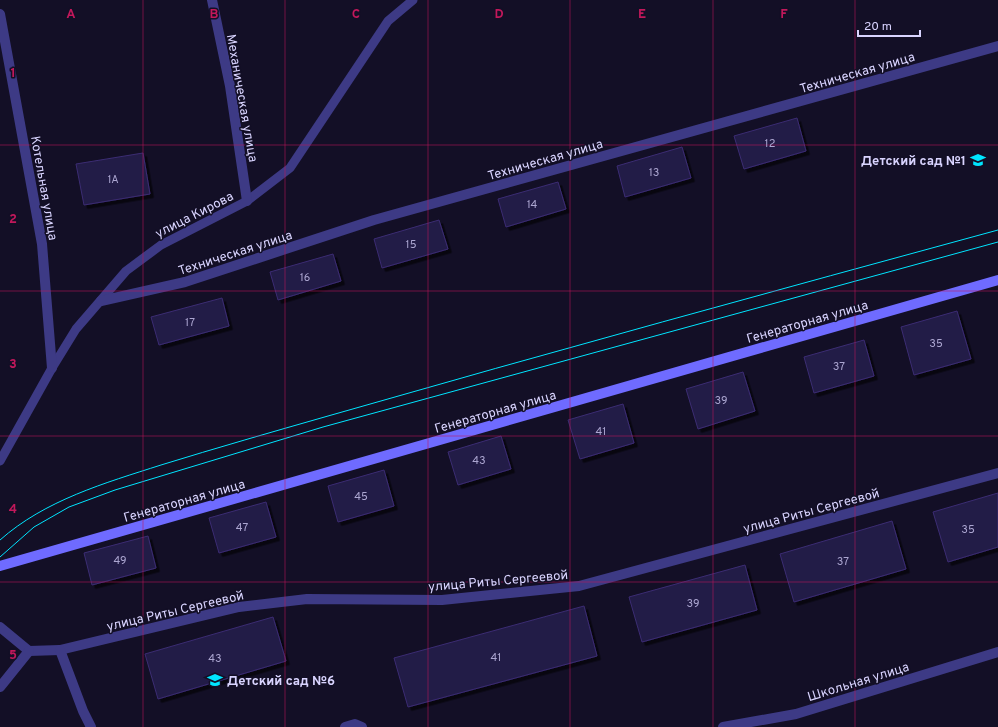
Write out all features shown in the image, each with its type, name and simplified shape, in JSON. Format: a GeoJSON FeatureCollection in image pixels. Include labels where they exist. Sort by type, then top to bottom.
{"type":"FeatureCollection","features":[{"type":"Feature","properties":{"kind":"main road","name":"Генераторная улица"},"geometry":{"type":"LineString","coordinates":[[0,566],[998,280]]}},
{"type":"Feature","properties":{"kind":"street","name":"Механическая улица"},"geometry":{"type":"LineString","coordinates":[[212,0],[230,86],[247,202]]}},
{"type":"Feature","properties":{"kind":"street","name":"Котельная улица"},"geometry":{"type":"LineString","coordinates":[[0,14],[42,244],[52,368]]}},
{"type":"Feature","properties":{"kind":"street","name":"Техническая улица"},"geometry":{"type":"LineString","coordinates":[[101,301],[185,282],[374,220],[998,46]]}},
{"type":"Feature","properties":{"kind":"street","name":"улица Риты Сергеевой"},"geometry":{"type":"LineString","coordinates":[[29,651],[60,650],[239,607],[308,598],[442,600],[579,586],[998,473]]}},
{"type":"Feature","properties":{"kind":"street"},"geometry":{"type":"LineString","coordinates":[[0,627],[29,651],[0,687]]}},
{"type":"Feature","properties":{"kind":"street"},"geometry":{"type":"LineString","coordinates":[[60,650],[83,711],[91,727]]}},
{"type":"Feature","properties":{"kind":"street","name":"Школьная улица"},"geometry":{"type":"LineString","coordinates":[[723,727],[796,714],[998,652]]}},
{"type":"Feature","properties":{"kind":"street"},"geometry":{"type":"LineString","coordinates":[[345,727],[355,724],[362,727]]}},
{"type":"Feature","properties":{"kind":"lane","name":"улица Кирова"},"geometry":{"type":"LineString","coordinates":[[0,461],[52,368],[76,329],[126,272],[161,245],[247,202],[290,168],[388,21],[414,0]]}},
{"type":"Feature","properties":{"kind":"building"},"geometry":{"type":"Polygon","coordinates":[[[797,118],[806,151],[744,169],[734,136],[797,118]]]}},
{"type":"Feature","properties":{"kind":"building"},"geometry":{"type":"Polygon","coordinates":[[[682,147],[691,178],[625,197],[617,166],[682,147]]]}},
{"type":"Feature","properties":{"kind":"building"},"geometry":{"type":"Polygon","coordinates":[[[143,153],[150,194],[84,205],[76,164],[143,153]]]}},
{"type":"Feature","properties":{"kind":"building"},"geometry":{"type":"Polygon","coordinates":[[[558,182],[566,209],[506,227],[498,199],[558,182]]]}},
{"type":"Feature","properties":{"kind":"building"},"geometry":{"type":"Polygon","coordinates":[[[439,220],[448,249],[382,268],[374,239],[439,220]]]}},
{"type":"Feature","properties":{"kind":"building"},"geometry":{"type":"Polygon","coordinates":[[[333,254],[341,281],[278,300],[270,272],[333,254]]]}},
{"type":"Feature","properties":{"kind":"building"},"geometry":{"type":"Polygon","coordinates":[[[222,298],[229,326],[159,345],[151,317],[222,298]]]}},
{"type":"Feature","properties":{"kind":"building"},"geometry":{"type":"Polygon","coordinates":[[[957,311],[971,359],[914,375],[901,327],[957,311]]]}},
{"type":"Feature","properties":{"kind":"building"},"geometry":{"type":"Polygon","coordinates":[[[864,340],[874,376],[814,393],[804,357],[864,340]]]}},
{"type":"Feature","properties":{"kind":"building"},"geometry":{"type":"Polygon","coordinates":[[[743,372],[755,411],[698,429],[686,389],[743,372]]]}},
{"type":"Feature","properties":{"kind":"building"},"geometry":{"type":"Polygon","coordinates":[[[623,404],[634,443],[580,459],[568,420],[623,404]]]}},
{"type":"Feature","properties":{"kind":"building"},"geometry":{"type":"Polygon","coordinates":[[[501,436],[511,469],[458,485],[448,452],[501,436]]]}},
{"type":"Feature","properties":{"kind":"building"},"geometry":{"type":"Polygon","coordinates":[[[384,470],[394,506],[338,522],[328,486],[384,470]]]}},
{"type":"Feature","properties":{"kind":"building"},"geometry":{"type":"Polygon","coordinates":[[[998,493],[998,547],[948,562],[933,512],[998,493]]]}},
{"type":"Feature","properties":{"kind":"building"},"geometry":{"type":"Polygon","coordinates":[[[266,502],[276,537],[219,553],[209,518],[266,502]]]}},
{"type":"Feature","properties":{"kind":"building"},"geometry":{"type":"Polygon","coordinates":[[[892,521],[906,569],[794,602],[780,554],[892,521]]]}},
{"type":"Feature","properties":{"kind":"building"},"geometry":{"type":"Polygon","coordinates":[[[148,536],[156,568],[92,585],[84,553],[148,536]]]}},
{"type":"Feature","properties":{"kind":"building"},"geometry":{"type":"Polygon","coordinates":[[[745,565],[757,610],[642,642],[629,597],[745,565]]]}},
{"type":"Feature","properties":{"kind":"building"},"geometry":{"type":"Polygon","coordinates":[[[584,606],[597,656],[408,707],[394,658],[584,606]]]}},
{"type":"Feature","properties":{"kind":"building"},"geometry":{"type":"Polygon","coordinates":[[[273,617],[286,661],[158,699],[145,654],[273,617]]]}},
{"type":"Feature","properties":{"kind":"tram line"},"geometry":{"type":"LineString","coordinates":[[0,540],[36,514],[56,503],[97,486],[161,465],[495,369],[998,230]]}},
{"type":"Feature","properties":{"kind":"tram line"},"geometry":{"type":"LineString","coordinates":[[0,557],[34,527],[69,507],[115,490],[323,427],[998,242]]}},
{"type":"Feature","properties":{"kind":"place","name":"Детский сад №1"},"geometry":{"type":"Point","coordinates":[978,160]}},
{"type":"Feature","properties":{"kind":"place","name":"Детский сад №6"},"geometry":{"type":"Point","coordinates":[215,680]}}]}
